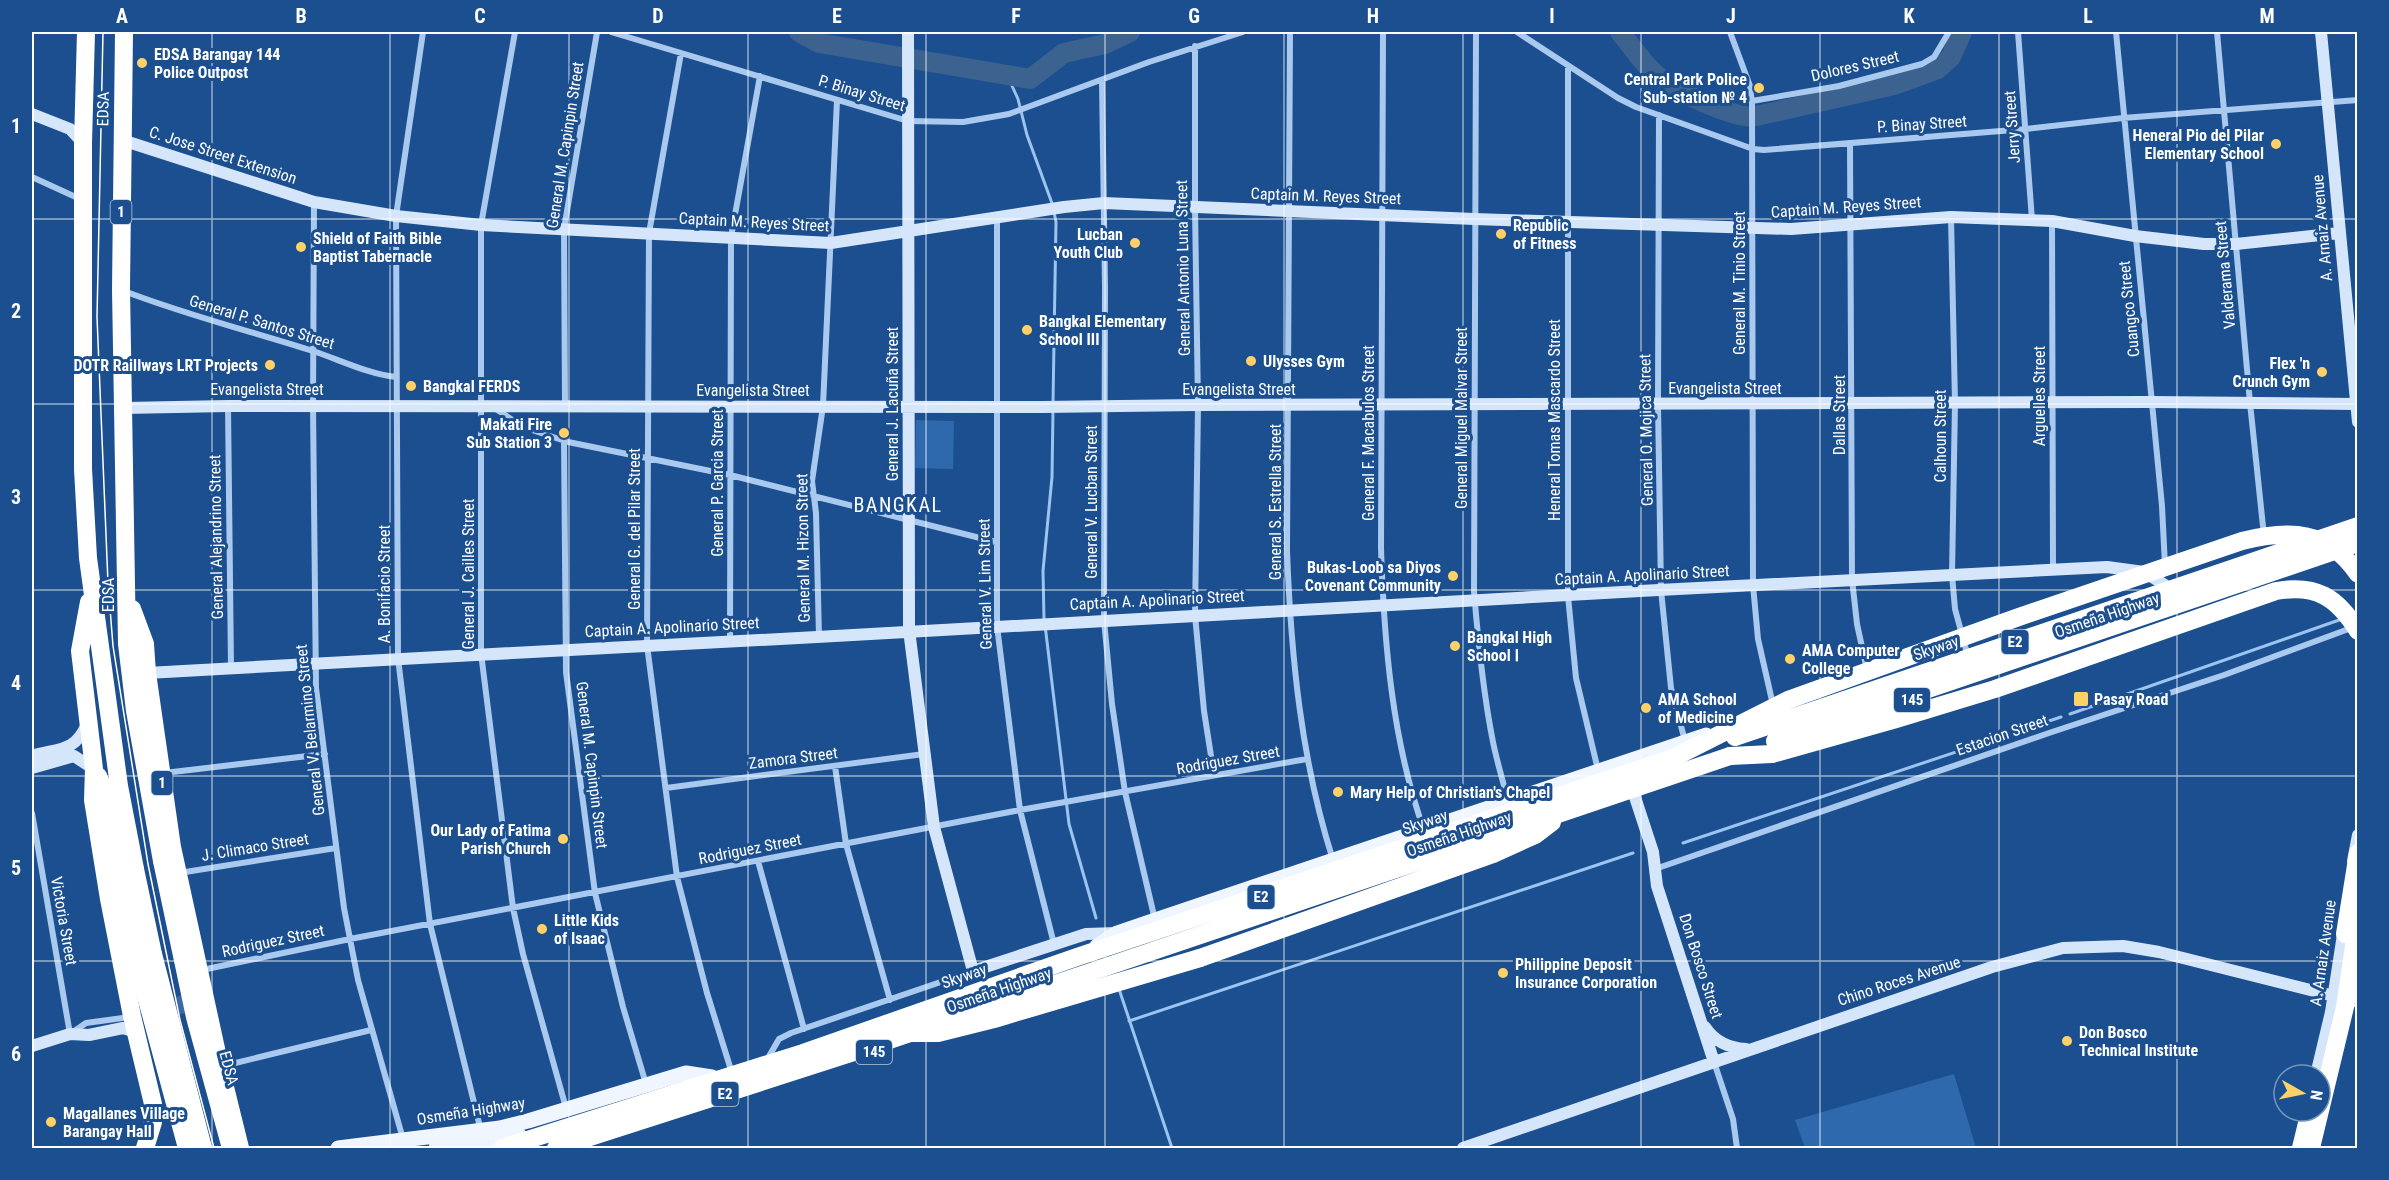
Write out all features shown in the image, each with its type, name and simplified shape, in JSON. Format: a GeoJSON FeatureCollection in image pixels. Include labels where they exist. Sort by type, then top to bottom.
{"type":"FeatureCollection","features":[{"type":"Feature","properties":{"kind":"highway","name":"EDSA"},"geometry":{"type":"LineString","coordinates":[[86,32],[83,143],[83,469],[91,592],[101,643],[117,774],[135,869],[153,954],[203,1149]]}},
{"type":"Feature","properties":{"kind":"highway","name":"EDSA"},"geometry":{"type":"LineString","coordinates":[[124,32],[121,289],[127,644],[135,711],[162,861],[195,1017],[231,1149]]}},
{"type":"Feature","properties":{"kind":"highway","name":"Skyway"},"geometry":{"type":"LineString","coordinates":[[502,1149],[803,1053],[1077,957],[1673,758],[2349,526]]}},
{"type":"Feature","properties":{"kind":"highway"},"geometry":{"type":"LineString","coordinates":[[1673,758],[1788,700],[2016,618],[2242,541],[2279,533],[2309,537],[2337,550],[2357,577]]}},
{"type":"Feature","properties":{"kind":"highway","name":"E2"},"geometry":{"type":"LineString","coordinates":[[556,1149],[912,1033],[1731,756],[2355,549]]}},
{"type":"Feature","properties":{"kind":"highway"},"geometry":{"type":"LineString","coordinates":[[1731,756],[1772,754],[1985,692],[2276,591],[2297,589],[2327,596],[2341,607],[2358,631]]}},
{"type":"Feature","properties":{"kind":"highway","name":"EDSA"},"geometry":{"type":"LineString","coordinates":[[91,592],[80,651],[94,769]]}},
{"type":"Feature","properties":{"kind":"highway","name":"1"},"geometry":{"type":"LineString","coordinates":[[127,596],[145,644],[161,774],[178,873],[199,970],[202,1004],[240,1149]]}},
{"type":"Feature","properties":{"kind":"highway"},"geometry":{"type":"LineString","coordinates":[[94,769],[105,793],[139,970],[187,1149]]}},
{"type":"Feature","properties":{"kind":"highway"},"geometry":{"type":"LineString","coordinates":[[94,769],[93,800],[96,830],[153,1104],[153,1122],[145,1149]]}},
{"type":"Feature","properties":{"kind":"highway"},"geometry":{"type":"LineString","coordinates":[[912,1033],[939,1033],[1100,988],[1200,957],[1493,854],[1535,835],[1552,822]]}},
{"type":"Feature","properties":{"kind":"highway"},"geometry":{"type":"LineString","coordinates":[[2321,1063],[2336,1004],[2358,853]]}},
{"type":"Feature","properties":{"kind":"highway"},"geometry":{"type":"LineString","coordinates":[[2311,1149],[2345,1007],[2358,919]]}},
{"type":"Feature","properties":{"kind":"highway"},"geometry":{"type":"LineString","coordinates":[[591,1149],[656,1123]]}},
{"type":"Feature","properties":{"kind":"highway"},"geometry":{"type":"LineString","coordinates":[[2300,1149],[2306,1123]]}},
{"type":"Feature","properties":{"kind":"main road","name":"Osmeña Highway"},"geometry":{"type":"LineString","coordinates":[[436,1149],[485,1143],[573,1121],[712,1077],[1093,949],[1117,933],[1155,920],[1685,741],[1967,653],[2165,585],[2349,526],[2358,520]]}},
{"type":"Feature","properties":{"kind":"main road","name":"Osmeña Highway"},"geometry":{"type":"LineString","coordinates":[[571,1149],[855,1058],[2355,549]]}},
{"type":"Feature","properties":{"kind":"main road","name":"Osmeña Highway"},"geometry":{"type":"LineString","coordinates":[[338,1149],[403,1139],[481,1131],[528,1121],[686,1073],[712,1077]]}},
{"type":"Feature","properties":{"kind":"street","name":"A. Bonifacio Street"},"geometry":{"type":"LineString","coordinates":[[423,32],[396,216],[398,658],[430,924],[481,1131]]}},
{"type":"Feature","properties":{"kind":"street","name":"General J. Cailles Street"},"geometry":{"type":"LineString","coordinates":[[514,32],[481,225],[487,408],[481,653],[513,908],[523,954],[566,1110]]}},
{"type":"Feature","properties":{"kind":"street","name":"General M. Capinpin Street"},"geometry":{"type":"LineString","coordinates":[[565,407],[564,229],[597,32]]}},
{"type":"Feature","properties":{"kind":"street","name":"P. Binay Street"},"geometry":{"type":"LineString","coordinates":[[611,32],[908,121],[963,122],[1009,114],[1195,46],[1243,32]]}},
{"type":"Feature","properties":{"kind":"street","name":"General S. Estrella Street"},"geometry":{"type":"LineString","coordinates":[[1290,32],[1289,610],[1293,664],[1307,759],[1316,801],[1334,861]]}},
{"type":"Feature","properties":{"kind":"street","name":"General F. Macabulos Street"},"geometry":{"type":"LineString","coordinates":[[1383,32],[1381,405],[1383,605],[1393,698],[1407,780],[1424,830]]}},
{"type":"Feature","properties":{"kind":"street","name":"General Miguel Malvar Street"},"geometry":{"type":"LineString","coordinates":[[1476,32],[1475,601],[1477,635],[1487,708],[1508,801]]}},
{"type":"Feature","properties":{"kind":"street","name":"P. Binay Street"},"geometry":{"type":"LineString","coordinates":[[1517,32],[1618,98],[1753,149],[2026,129],[2123,118],[2358,100]]}},
{"type":"Feature","properties":{"kind":"street","name":"General M. Tinio Street"},"geometry":{"type":"LineString","coordinates":[[1730,32],[1750,86],[1752,102],[1753,585],[1759,647],[1776,714]]}},
{"type":"Feature","properties":{"kind":"street","name":"Dolores Street"},"geometry":{"type":"LineString","coordinates":[[1752,102],[1839,86],[1922,64],[1934,57],[1949,32]]}},
{"type":"Feature","properties":{"kind":"street","name":"Jerry Street"},"geometry":{"type":"LineString","coordinates":[[2018,32],[2032,220]]}},
{"type":"Feature","properties":{"kind":"street","name":"Cuangco Street"},"geometry":{"type":"LineString","coordinates":[[2116,32],[2163,522],[2165,585]]}},
{"type":"Feature","properties":{"kind":"street","name":"Valderama Street"},"geometry":{"type":"LineString","coordinates":[[2217,32],[2250,403],[2265,540]]}},
{"type":"Feature","properties":{"kind":"street","name":"A. Arnaiz Avenue"},"geometry":{"type":"LineString","coordinates":[[2321,32],[2339,233],[2353,334],[2358,422]]}},
{"type":"Feature","properties":{"kind":"street","name":"General J. Lacuña Street"},"geometry":{"type":"LineString","coordinates":[[908,40],[909,630],[934,827],[973,972]]}},
{"type":"Feature","properties":{"kind":"street","name":"General Antonio Luna Street"},"geometry":{"type":"LineString","coordinates":[[1195,46],[1198,405],[1195,615],[1204,711],[1215,775]]}},
{"type":"Feature","properties":{"kind":"street","name":"General G. del Pilar Street"},"geometry":{"type":"LineString","coordinates":[[681,52],[649,232],[647,645],[677,877],[704,983],[731,1070]]}},
{"type":"Feature","properties":{"kind":"street","name":"Heneral Tomas Mascardo Street"},"geometry":{"type":"LineString","coordinates":[[1568,66],[1568,596],[1576,678],[1598,771]]}},
{"type":"Feature","properties":{"kind":"street","name":"General P. Garcia Street"},"geometry":{"type":"LineString","coordinates":[[730,641],[731,237],[760,76]]}},
{"type":"Feature","properties":{"kind":"street","name":"General V. Lucban Street"},"geometry":{"type":"LineString","coordinates":[[1102,80],[1104,620],[1112,704],[1125,792],[1155,920]]}},
{"type":"Feature","properties":{"kind":"street","name":"General M. Hizon Street"},"geometry":{"type":"LineString","coordinates":[[819,636],[812,481],[823,406],[837,100]]}},
{"type":"Feature","properties":{"kind":"street"},"geometry":{"type":"LineString","coordinates":[[32,114],[70,129],[83,143]]}},
{"type":"Feature","properties":{"kind":"street","name":"General O. Mojica Street"},"geometry":{"type":"LineString","coordinates":[[1659,115],[1661,590],[1671,688],[1685,741]]}},
{"type":"Feature","properties":{"kind":"street","name":"C. Jose Street Extension"},"geometry":{"type":"LineString","coordinates":[[122,140],[314,202]]}},
{"type":"Feature","properties":{"kind":"street","name":"Dallas Street"},"geometry":{"type":"LineString","coordinates":[[1850,143],[1853,404],[1852,579],[1857,624],[1868,675]]}},
{"type":"Feature","properties":{"kind":"street"},"geometry":{"type":"LineString","coordinates":[[32,177],[83,200]]}},
{"type":"Feature","properties":{"kind":"street","name":"Captain M. Reyes Street"},"geometry":{"type":"LineString","coordinates":[[314,202],[396,216],[481,225],[831,243],[1064,207],[1104,203],[1474,219],[1800,229],[1951,217],[2032,220],[2204,244],[2236,244],[2339,233]]}},
{"type":"Feature","properties":{"kind":"street","name":"General V. Belarmino Street"},"geometry":{"type":"LineString","coordinates":[[314,202],[312,406],[315,663],[336,848],[350,939],[371,1030],[403,1139]]}},
{"type":"Feature","properties":{"kind":"street","name":"Calhoun Street"},"geometry":{"type":"LineString","coordinates":[[1951,217],[1955,403],[1952,575],[1956,609],[1967,653]]}},
{"type":"Feature","properties":{"kind":"street","name":"General V. Lim Street"},"geometry":{"type":"LineString","coordinates":[[997,218],[997,626],[1020,810],[1054,945]]}},
{"type":"Feature","properties":{"kind":"street","name":"Arguelles Street"},"geometry":{"type":"LineString","coordinates":[[2052,221],[2053,570]]}},
{"type":"Feature","properties":{"kind":"street","name":"General P. Santos Street"},"geometry":{"type":"LineString","coordinates":[[121,289],[224,325],[314,351],[378,374],[396,377]]}},
{"type":"Feature","properties":{"kind":"street","name":"Evangelista Street"},"geometry":{"type":"LineString","coordinates":[[123,408],[228,406],[487,408],[1753,405],[2052,402],[2356,404]]}},
{"type":"Feature","properties":{"kind":"street","name":"General Alejandrino Street"},"geometry":{"type":"LineString","coordinates":[[228,406],[231,668]]}},
{"type":"Feature","properties":{"kind":"street"},"geometry":{"type":"LineString","coordinates":[[487,408],[523,427],[564,441],[730,475],[909,518],[996,542]]}},
{"type":"Feature","properties":{"kind":"street","name":"General M. Capinpin Street"},"geometry":{"type":"LineString","coordinates":[[564,441],[566,672],[595,893],[623,1007],[646,1085]]}},
{"type":"Feature","properties":{"kind":"street"},"geometry":{"type":"LineString","coordinates":[[2349,526],[2355,549],[2357,577]]}},
{"type":"Feature","properties":{"kind":"street"},"geometry":{"type":"LineString","coordinates":[[2330,559],[2344,565],[2357,577]]}},
{"type":"Feature","properties":{"kind":"street","name":"Captain A. Apolinario Street"},"geometry":{"type":"LineString","coordinates":[[147,673],[1032,623],[2053,570],[2126,568],[2144,572],[2165,585]]}},
{"type":"Feature","properties":{"kind":"street","name":"Estacion Street"},"geometry":{"type":"LineString","coordinates":[[1655,869],[2039,736],[2224,675],[2358,626]]}},
{"type":"Feature","properties":{"kind":"street"},"geometry":{"type":"LineString","coordinates":[[32,756],[73,746],[82,736],[88,720]]}},
{"type":"Feature","properties":{"kind":"street"},"geometry":{"type":"LineString","coordinates":[[161,774],[325,754]]}},
{"type":"Feature","properties":{"kind":"street","name":"Zamora Street"},"geometry":{"type":"LineString","coordinates":[[666,788],[924,754]]}},
{"type":"Feature","properties":{"kind":"street"},"geometry":{"type":"LineString","coordinates":[[32,768],[74,756],[94,769]]}},
{"type":"Feature","properties":{"kind":"street","name":"Rodriguez Street"},"geometry":{"type":"LineString","coordinates":[[199,970],[1020,810],[1307,759]]}},
{"type":"Feature","properties":{"kind":"street"},"geometry":{"type":"LineString","coordinates":[[835,766],[846,844],[890,1000]]}},
{"type":"Feature","properties":{"kind":"street","name":"Don Bosco Street"},"geometry":{"type":"LineString","coordinates":[[1634,795],[1653,852],[1657,886],[1733,1119],[1737,1149]]}},
{"type":"Feature","properties":{"kind":"street","name":"Victoria Street"},"geometry":{"type":"LineString","coordinates":[[32,813],[70,1034]]}},
{"type":"Feature","properties":{"kind":"street","name":"A. Arnaiz Avenue"},"geometry":{"type":"LineString","coordinates":[[2320,1063],[2334,996],[2358,835]]}},
{"type":"Feature","properties":{"kind":"street","name":"J. Climaco Street"},"geometry":{"type":"LineString","coordinates":[[178,873],[336,848]]}},
{"type":"Feature","properties":{"kind":"street"},"geometry":{"type":"LineString","coordinates":[[758,861],[804,1029]]}},
{"type":"Feature","properties":{"kind":"street","name":"Osmeña Highway"},"geometry":{"type":"LineString","coordinates":[[768,1058],[779,1039],[804,1029],[1093,933],[1117,933]]}},
{"type":"Feature","properties":{"kind":"street","name":"Chino Roces Avenue"},"geometry":{"type":"LineString","coordinates":[[1463,1149],[2001,964],[2063,948],[2106,945],[2144,949],[2353,1001]]}},
{"type":"Feature","properties":{"kind":"street","name":"A. Arnaiz Avenue"},"geometry":{"type":"LineString","coordinates":[[2353,1001],[2358,949]]}},
{"type":"Feature","properties":{"kind":"street"},"geometry":{"type":"LineString","coordinates":[[1701,1021],[1707,1030],[1723,1044],[1744,1049],[1754,1048]]}},
{"type":"Feature","properties":{"kind":"street"},"geometry":{"type":"LineString","coordinates":[[32,1047],[70,1034],[89,1035],[123,1028],[136,1022]]}},
{"type":"Feature","properties":{"kind":"street"},"geometry":{"type":"LineString","coordinates":[[219,1067],[371,1030]]}},
{"type":"Feature","properties":{"kind":"shaded area"},"geometry":{"type":"Polygon","coordinates":[[[916,420],[954,421],[953,469],[915,468],[916,420]]]}},
{"type":"Feature","properties":{"kind":"shaded area"},"geometry":{"type":"Polygon","coordinates":[[[1954,1074],[1976,1148],[1805,1148],[1795,1120],[1954,1074]]]}},
{"type":"Feature","properties":{"kind":"waterway"},"geometry":{"type":"LineString","coordinates":[[799,32],[819,43],[1030,79],[1064,53],[1105,44],[1130,32]]}},
{"type":"Feature","properties":{"kind":"waterway"},"geometry":{"type":"LineString","coordinates":[[1620,32],[1651,70],[1672,86],[1718,108],[1752,117],[1894,85],[1938,69],[1951,57],[1962,32]]}},
{"type":"Feature","properties":{"kind":"waterway"},"geometry":{"type":"LineString","coordinates":[[1008,77],[1018,99],[1027,135],[1053,206]]}},
{"type":"Feature","properties":{"kind":"waterway"},"geometry":{"type":"LineString","coordinates":[[1053,403],[1056,222],[1054,212]]}},
{"type":"Feature","properties":{"kind":"waterway"},"geometry":{"type":"LineString","coordinates":[[1044,619],[1043,571],[1052,477],[1053,410]]}},
{"type":"Feature","properties":{"kind":"waterway"},"geometry":{"type":"LineString","coordinates":[[2070,714],[2342,619]]}},
{"type":"Feature","properties":{"kind":"waterway"},"geometry":{"type":"LineString","coordinates":[[1045,625],[1069,824],[1096,918]]}},
{"type":"Feature","properties":{"kind":"waterway"},"geometry":{"type":"LineString","coordinates":[[1683,843],[2061,717]]}},
{"type":"Feature","properties":{"kind":"waterway"},"geometry":{"type":"LineString","coordinates":[[1129,1021],[1633,853]]}},
{"type":"Feature","properties":{"kind":"waterway"},"geometry":{"type":"LineString","coordinates":[[1119,989],[1172,1148]]}},
{"type":"Feature","properties":{"kind":"tunnel"},"geometry":{"type":"LineString","coordinates":[[151,1012],[197,1001]]}},
{"type":"Feature","properties":{"kind":"tram line"},"geometry":{"type":"LineString","coordinates":[[103,32],[97,317],[108,583],[113,646],[148,864],[180,1020],[214,1148]]}},
{"type":"Feature","properties":{"kind":"place","name":"EDSA Barangay 144 Police Outpost"},"geometry":{"type":"Point","coordinates":[142,63]}},
{"type":"Feature","properties":{"kind":"place","name":"Central Park Police Sub-station № 4"},"geometry":{"type":"Point","coordinates":[1759,88]}},
{"type":"Feature","properties":{"kind":"place","name":"Heneral Pio del Pilar Elementary School"},"geometry":{"type":"Point","coordinates":[2276,144]}},
{"type":"Feature","properties":{"kind":"place","name":"Republic of Fitness"},"geometry":{"type":"Point","coordinates":[1501,234]}},
{"type":"Feature","properties":{"kind":"place","name":"Lucban Youth Club"},"geometry":{"type":"Point","coordinates":[1135,243]}},
{"type":"Feature","properties":{"kind":"place","name":"Shield of Faith Bible Baptist Tabernacle"},"geometry":{"type":"Point","coordinates":[301,247]}},
{"type":"Feature","properties":{"kind":"place","name":"Bangkal Elementary School III"},"geometry":{"type":"Point","coordinates":[1027,330]}},
{"type":"Feature","properties":{"kind":"place","name":"Ulysses Gym"},"geometry":{"type":"Point","coordinates":[1251,361]}},
{"type":"Feature","properties":{"kind":"place","name":"DOTR Raillways LRT Projects"},"geometry":{"type":"Point","coordinates":[270,365]}},
{"type":"Feature","properties":{"kind":"place","name":"Flex 'n Crunch Gym"},"geometry":{"type":"Point","coordinates":[2322,372]}},
{"type":"Feature","properties":{"kind":"place","name":"Bangkal FERDS"},"geometry":{"type":"Point","coordinates":[411,386]}},
{"type":"Feature","properties":{"kind":"place","name":"Makati Fire Sub Station 3"},"geometry":{"type":"Point","coordinates":[564,433]}},
{"type":"Feature","properties":{"kind":"place","name":"Bukas-Loob sa Diyos Covenant Community"},"geometry":{"type":"Point","coordinates":[1453,576]}},
{"type":"Feature","properties":{"kind":"place","name":"Bangkal High School Ⅰ"},"geometry":{"type":"Point","coordinates":[1455,646]}},
{"type":"Feature","properties":{"kind":"place","name":"AMA Computer College"},"geometry":{"type":"Point","coordinates":[1790,659]}},
{"type":"Feature","properties":{"kind":"place","name":"Pasay Road"},"geometry":{"type":"Point","coordinates":[2081,699]}},
{"type":"Feature","properties":{"kind":"place","name":"AMA School of Medicine"},"geometry":{"type":"Point","coordinates":[1646,708]}},
{"type":"Feature","properties":{"kind":"place","name":"Mary Help of Christian's Chapel"},"geometry":{"type":"Point","coordinates":[1338,792]}},
{"type":"Feature","properties":{"kind":"place","name":"Our Lady of Fatima Parish Church"},"geometry":{"type":"Point","coordinates":[563,839]}},
{"type":"Feature","properties":{"kind":"place","name":"Little Kids of Isaac"},"geometry":{"type":"Point","coordinates":[542,929]}},
{"type":"Feature","properties":{"kind":"place","name":"Philippine Deposit Insurance Corporation"},"geometry":{"type":"Point","coordinates":[1503,973]}},
{"type":"Feature","properties":{"kind":"place","name":"Don Bosco Technical Institute"},"geometry":{"type":"Point","coordinates":[2067,1041]}},
{"type":"Feature","properties":{"kind":"place","name":"Magallanes Village Barangay Hall"},"geometry":{"type":"Point","coordinates":[51,1122]}},
{"type":"Feature","properties":{"kind":"district","name":"BANGKAL"},"geometry":{"type":"Point","coordinates":[898,505]}}]}
